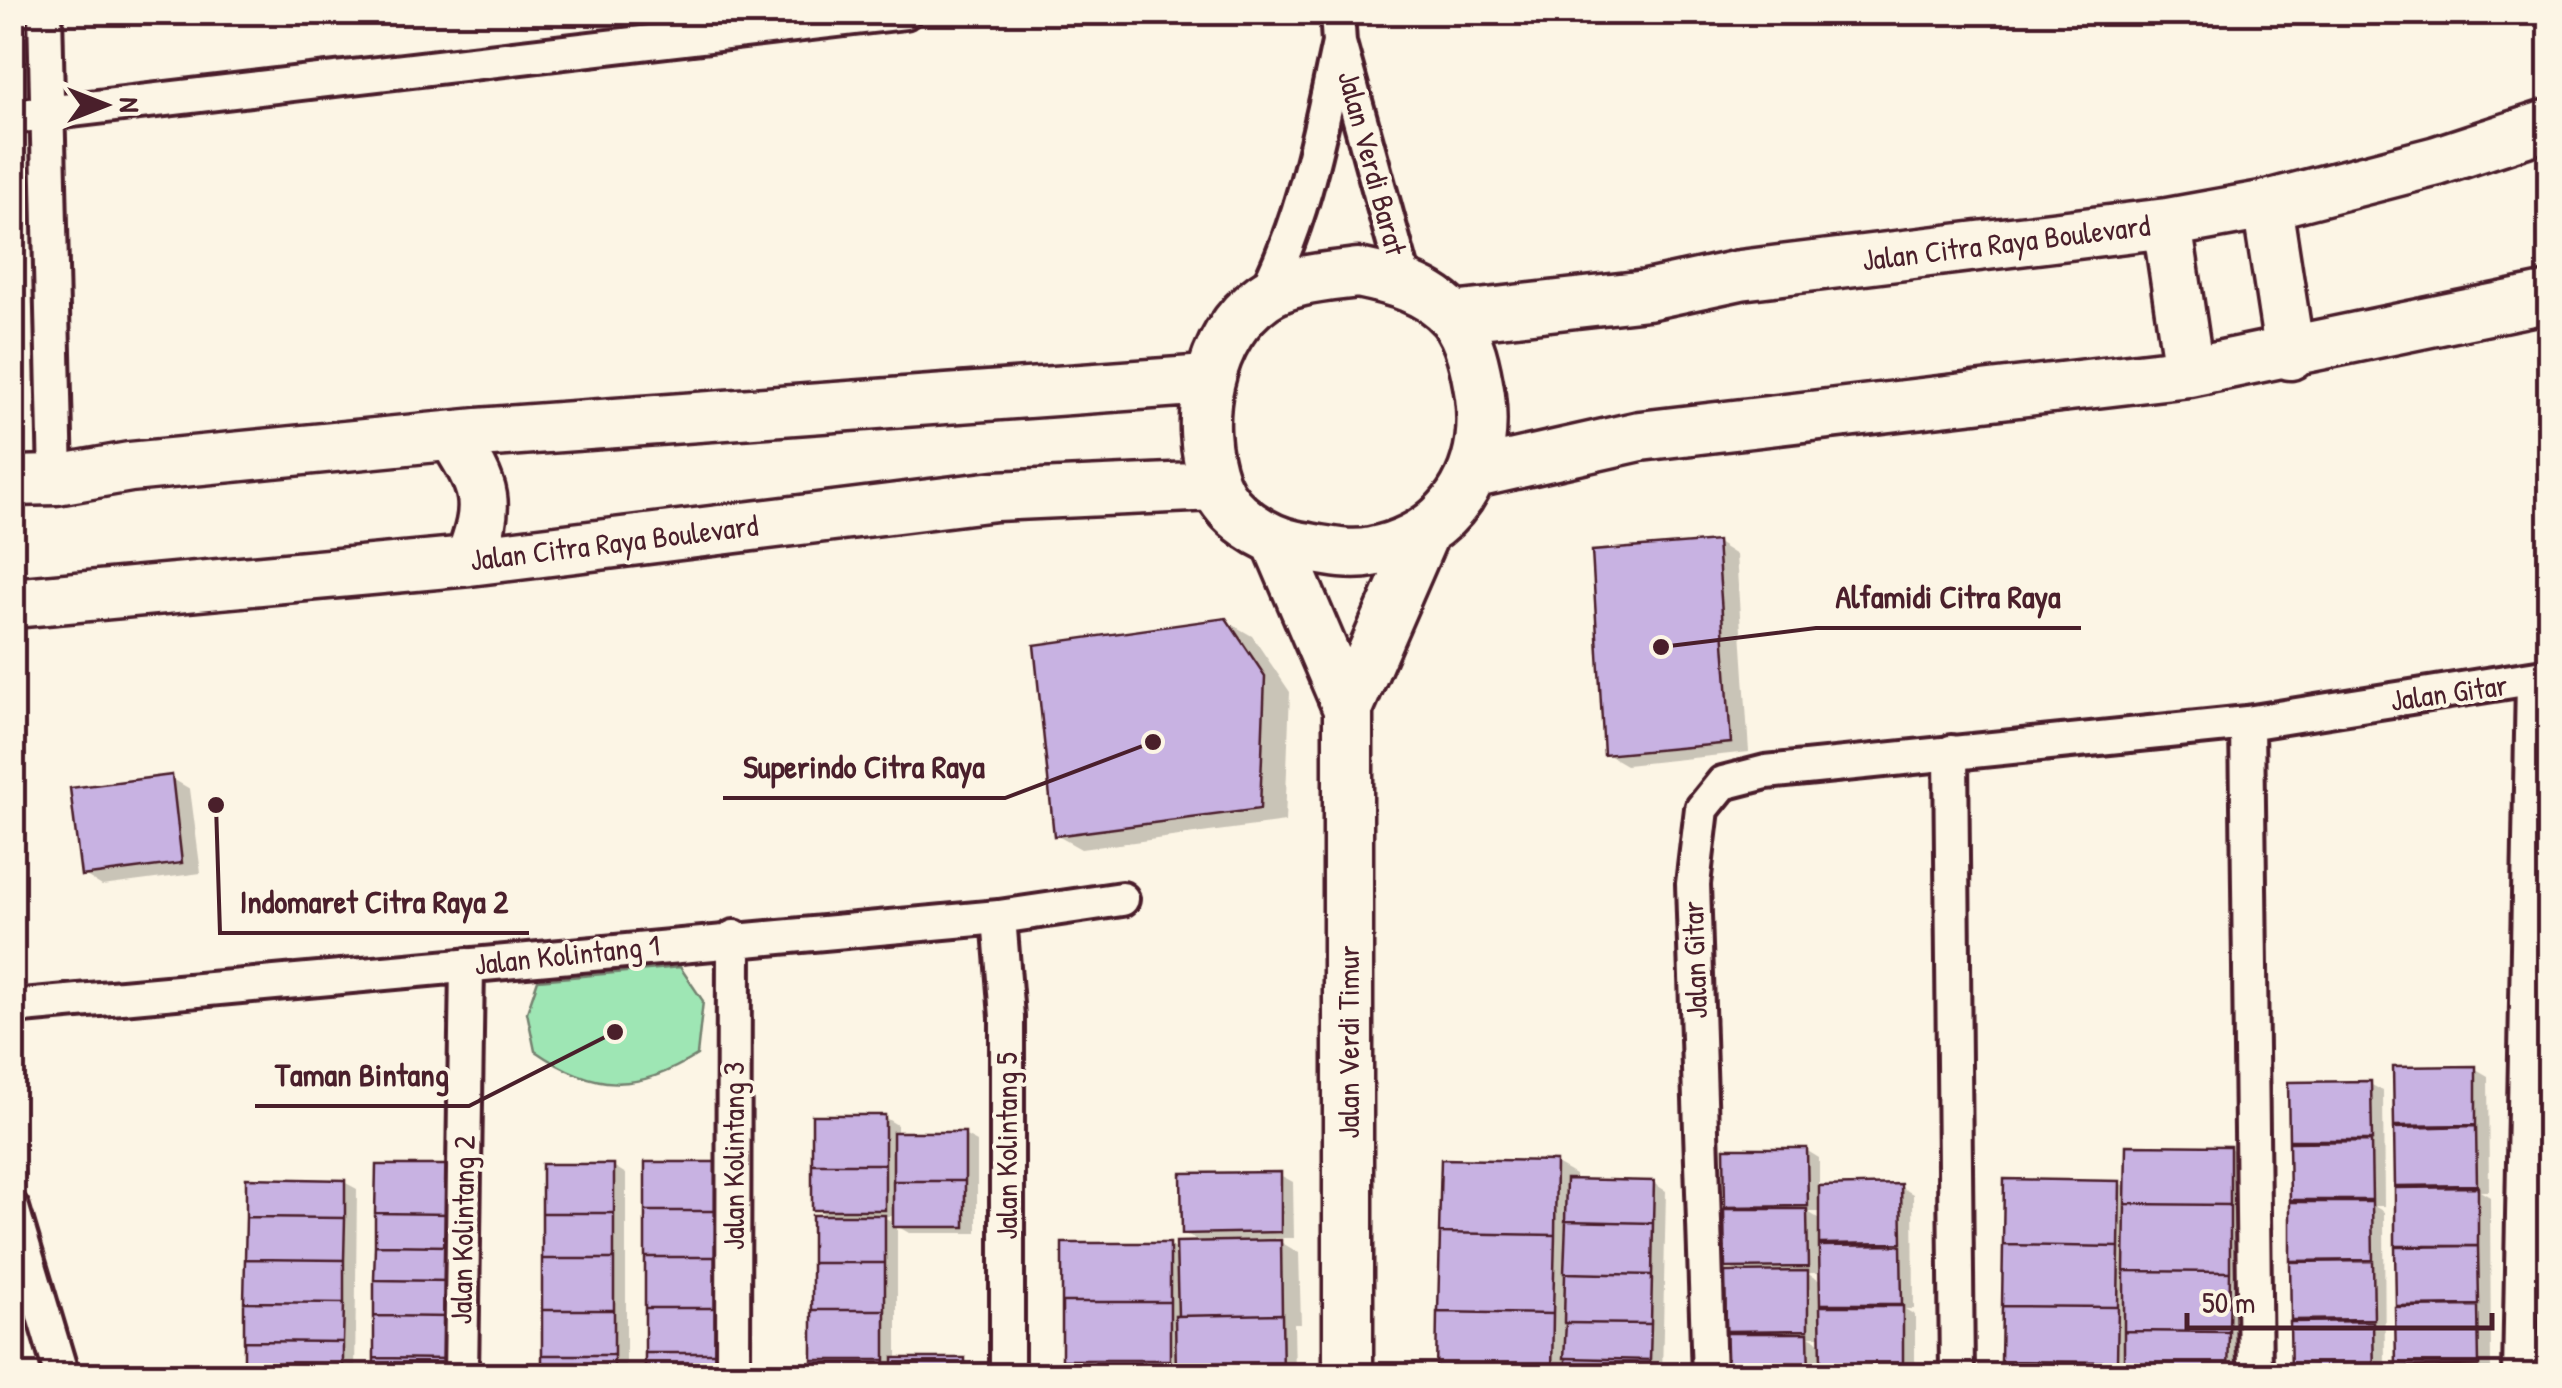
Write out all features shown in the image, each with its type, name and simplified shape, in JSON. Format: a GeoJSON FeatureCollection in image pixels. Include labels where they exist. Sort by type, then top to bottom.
{"type":"FeatureCollection","features":[{"type":"Feature","properties":{"kind":"main road","name":"Jalan Citra Raya Boulevard"},"geometry":{"type":"LineString","coordinates":[[1453,317],[1647,295],[1740,275],[2167,223],[2267,205],[2437,160],[2550,124]]}},
{"type":"Feature","properties":{"kind":"main road"},"geometry":{"type":"LineString","coordinates":[[2267,205],[2290,355]]}},
{"type":"Feature","properties":{"kind":"main road"},"geometry":{"type":"LineString","coordinates":[[2167,223],[2189,372]]}},
{"type":"Feature","properties":{"kind":"main road"},"geometry":{"type":"LineString","coordinates":[[1358,272],[1405,283],[1453,317],[1476,364],[1482,416],[1475,473],[1453,510],[1424,534],[1370,552],[1277,542],[1238,516],[1216,486],[1206,428],[1207,380],[1228,337],[1263,297],[1310,279],[1358,272]]}},
{"type":"Feature","properties":{"kind":"main road"},"geometry":{"type":"LineString","coordinates":[[1475,473],[1640,436],[2189,372],[2290,355],[2550,297]]}},
{"type":"Feature","properties":{"kind":"main road"},"geometry":{"type":"LineString","coordinates":[[34,480],[130,467],[453,437],[1207,380]]}},
{"type":"Feature","properties":{"kind":"main road"},"geometry":{"type":"LineString","coordinates":[[453,437],[479,478],[486,499],[484,524],[470,561]]}},
{"type":"Feature","properties":{"kind":"main road","name":"Jalan Citra Raya Boulevard"},"geometry":{"type":"LineString","coordinates":[[12,603],[470,561],[995,496],[1216,486]]}},
{"type":"Feature","properties":{"kind":"main road","name":"Jalan Verdi Timur"},"geometry":{"type":"LineString","coordinates":[[1348,709],[1424,534]]}},
{"type":"Feature","properties":{"kind":"main road","name":"Jalan Verdi Timur"},"geometry":{"type":"LineString","coordinates":[[1277,542],[1348,709],[1348,1376]]}},
{"type":"Feature","properties":{"kind":"street"},"geometry":{"type":"LineString","coordinates":[[34,480],[46,116],[45,12]]}},
{"type":"Feature","properties":{"kind":"street"},"geometry":{"type":"LineString","coordinates":[[12,118],[906,12]]}},
{"type":"Feature","properties":{"kind":"street","name":"Jalan Verdi Barat"},"geometry":{"type":"LineString","coordinates":[[1338,28],[1405,283]]}},
{"type":"Feature","properties":{"kind":"street","name":"Jalan Verdi Barat"},"geometry":{"type":"LineString","coordinates":[[1263,297],[1286,254],[1306,190],[1338,28]]}},
{"type":"Feature","properties":{"kind":"street","name":"Jalan Gitar"},"geometry":{"type":"LineString","coordinates":[[1709,1376],[1692,884],[1702,809],[1723,783],[1766,772],[2247,723],[2541,678],[2520,1376]]}},
{"type":"Feature","properties":{"kind":"street"},"geometry":{"type":"LineString","coordinates":[[2247,723],[2255,1376]]}},
{"type":"Feature","properties":{"kind":"street"},"geometry":{"type":"LineString","coordinates":[[1950,752],[1957,1376]]}},
{"type":"Feature","properties":{"kind":"street","name":"Jalan Kolintang 1"},"geometry":{"type":"LineString","coordinates":[[12,1007],[999,916],[1122,899]]}},
{"type":"Feature","properties":{"kind":"street","name":"Jalan Kolintang 5"},"geometry":{"type":"LineString","coordinates":[[999,916],[1007,1017],[1007,1376]]}},
{"type":"Feature","properties":{"kind":"street","name":"Jalan Kolintang 3"},"geometry":{"type":"LineString","coordinates":[[733,1376],[734,938]]}},
{"type":"Feature","properties":{"kind":"street","name":"Jalan Kolintang 2"},"geometry":{"type":"LineString","coordinates":[[461,1376],[467,965]]}},
{"type":"Feature","properties":{"kind":"street"},"geometry":{"type":"LineString","coordinates":[[12,1208],[62,1376]]}},
{"type":"Feature","properties":{"kind":"green space"},"geometry":{"type":"Polygon","coordinates":[[[680,967],[703,1001],[697,1055],[655,1076],[616,1083],[577,1074],[535,1051],[527,1012],[538,980],[680,967]]]}},
{"type":"Feature","properties":{"kind":"building"},"geometry":{"type":"Polygon","coordinates":[[[1717,541],[1731,743],[1604,755],[1592,551],[1717,541]]]}},
{"type":"Feature","properties":{"kind":"building"},"geometry":{"type":"Polygon","coordinates":[[[1226,618],[1265,676],[1260,809],[1054,836],[1034,645],[1226,618]]]}},
{"type":"Feature","properties":{"kind":"building"},"geometry":{"type":"Polygon","coordinates":[[[172,775],[182,863],[81,876],[70,788],[172,775]]]}},
{"type":"Feature","properties":{"kind":"building"},"geometry":{"type":"Polygon","coordinates":[[[2476,1066],[2476,1125],[2394,1126],[2393,1067],[2476,1066]]]}},
{"type":"Feature","properties":{"kind":"building"},"geometry":{"type":"Polygon","coordinates":[[[2371,1081],[2372,1140],[2289,1140],[2288,1082],[2371,1081]]]}},
{"type":"Feature","properties":{"kind":"building"},"geometry":{"type":"Polygon","coordinates":[[[812,1115],[885,1115],[885,1164],[812,1164],[812,1115]]]}},
{"type":"Feature","properties":{"kind":"building"},"geometry":{"type":"Polygon","coordinates":[[[2476,1126],[2477,1185],[2395,1186],[2394,1128],[2476,1126]]]}},
{"type":"Feature","properties":{"kind":"building"},"geometry":{"type":"Polygon","coordinates":[[[893,1132],[965,1132],[965,1181],[893,1181],[893,1132]]]}},
{"type":"Feature","properties":{"kind":"building"},"geometry":{"type":"Polygon","coordinates":[[[2371,1141],[2372,1200],[2290,1200],[2289,1142],[2371,1141]]]}},
{"type":"Feature","properties":{"kind":"building"},"geometry":{"type":"Polygon","coordinates":[[[2126,1145],[2230,1146],[2230,1205],[2125,1204],[2126,1145]]]}},
{"type":"Feature","properties":{"kind":"building"},"geometry":{"type":"Polygon","coordinates":[[[1724,1148],[1807,1148],[1808,1206],[1725,1207],[1724,1148]]]}},
{"type":"Feature","properties":{"kind":"building"},"geometry":{"type":"Polygon","coordinates":[[[1441,1159],[1556,1161],[1555,1235],[1439,1233],[1441,1159]]]}},
{"type":"Feature","properties":{"kind":"building"},"geometry":{"type":"Polygon","coordinates":[[[645,1162],[717,1162],[717,1211],[645,1211],[645,1162]]]}},
{"type":"Feature","properties":{"kind":"building"},"geometry":{"type":"Polygon","coordinates":[[[542,1164],[614,1164],[614,1213],[542,1213],[542,1164]]]}},
{"type":"Feature","properties":{"kind":"building"},"geometry":{"type":"Polygon","coordinates":[[[812,1164],[885,1164],[885,1210],[812,1210],[812,1164]]]}},
{"type":"Feature","properties":{"kind":"building"},"geometry":{"type":"Polygon","coordinates":[[[376,1165],[451,1165],[451,1214],[375,1213],[376,1165]]]}},
{"type":"Feature","properties":{"kind":"building"},"geometry":{"type":"Polygon","coordinates":[[[1281,1172],[1281,1232],[1182,1234],[1181,1173],[1281,1172]]]}},
{"type":"Feature","properties":{"kind":"building"},"geometry":{"type":"Polygon","coordinates":[[[246,1178],[345,1180],[345,1218],[246,1217],[246,1178]]]}},
{"type":"Feature","properties":{"kind":"building"},"geometry":{"type":"Polygon","coordinates":[[[1566,1179],[1654,1181],[1653,1223],[1565,1221],[1566,1179]]]}},
{"type":"Feature","properties":{"kind":"building"},"geometry":{"type":"Polygon","coordinates":[[[2004,1179],[2120,1181],[2119,1247],[2003,1245],[2004,1179]]]}},
{"type":"Feature","properties":{"kind":"building"},"geometry":{"type":"Polygon","coordinates":[[[893,1181],[965,1181],[965,1227],[893,1227],[893,1181]]]}},
{"type":"Feature","properties":{"kind":"building"},"geometry":{"type":"Polygon","coordinates":[[[1901,1184],[1902,1243],[1819,1244],[1819,1186],[1901,1184]]]}},
{"type":"Feature","properties":{"kind":"building"},"geometry":{"type":"Polygon","coordinates":[[[2478,1187],[2478,1246],[2395,1246],[2395,1188],[2478,1187]]]}},
{"type":"Feature","properties":{"kind":"building"},"geometry":{"type":"Polygon","coordinates":[[[2290,1202],[2372,1202],[2373,1260],[2290,1261],[2290,1202]]]}},
{"type":"Feature","properties":{"kind":"building"},"geometry":{"type":"Polygon","coordinates":[[[2125,1204],[2230,1205],[2230,1272],[2124,1271],[2125,1204]]]}},
{"type":"Feature","properties":{"kind":"building"},"geometry":{"type":"Polygon","coordinates":[[[1724,1209],[1807,1209],[1808,1267],[1725,1268],[1724,1209]]]}},
{"type":"Feature","properties":{"kind":"building"},"geometry":{"type":"Polygon","coordinates":[[[645,1211],[717,1211],[717,1257],[645,1257],[645,1211]]]}},
{"type":"Feature","properties":{"kind":"building"},"geometry":{"type":"Polygon","coordinates":[[[375,1213],[451,1214],[451,1246],[375,1245],[375,1213]]]}},
{"type":"Feature","properties":{"kind":"building"},"geometry":{"type":"Polygon","coordinates":[[[542,1213],[614,1213],[614,1259],[542,1259],[542,1213]]]}},
{"type":"Feature","properties":{"kind":"building"},"geometry":{"type":"Polygon","coordinates":[[[812,1215],[885,1215],[885,1263],[812,1263],[812,1215]]]}},
{"type":"Feature","properties":{"kind":"building"},"geometry":{"type":"Polygon","coordinates":[[[246,1217],[345,1218],[344,1260],[245,1259],[246,1217]]]}},
{"type":"Feature","properties":{"kind":"building"},"geometry":{"type":"Polygon","coordinates":[[[1566,1221],[1653,1223],[1652,1275],[1564,1273],[1566,1221]]]}},
{"type":"Feature","properties":{"kind":"building"},"geometry":{"type":"Polygon","coordinates":[[[1440,1233],[1555,1235],[1553,1314],[1438,1312],[1440,1233]]]}},
{"type":"Feature","properties":{"kind":"building"},"geometry":{"type":"Polygon","coordinates":[[[1281,1240],[1282,1314],[1178,1316],[1176,1242],[1281,1240]]]}},
{"type":"Feature","properties":{"kind":"building"},"geometry":{"type":"Polygon","coordinates":[[[1062,1243],[1170,1243],[1170,1302],[1062,1302],[1062,1243]]]}},
{"type":"Feature","properties":{"kind":"building"},"geometry":{"type":"Polygon","coordinates":[[[375,1245],[451,1246],[451,1281],[374,1280],[375,1245]]]}},
{"type":"Feature","properties":{"kind":"building"},"geometry":{"type":"Polygon","coordinates":[[[1901,1245],[1902,1304],[1820,1304],[1819,1246],[1901,1245]]]}},
{"type":"Feature","properties":{"kind":"building"},"geometry":{"type":"Polygon","coordinates":[[[2003,1245],[2119,1247],[2118,1307],[2002,1306],[2003,1245]]]}},
{"type":"Feature","properties":{"kind":"building"},"geometry":{"type":"Polygon","coordinates":[[[2478,1246],[2479,1305],[2396,1306],[2395,1247],[2478,1246]]]}},
{"type":"Feature","properties":{"kind":"building"},"geometry":{"type":"Polygon","coordinates":[[[645,1257],[717,1257],[717,1308],[645,1308],[645,1257]]]}},
{"type":"Feature","properties":{"kind":"building"},"geometry":{"type":"Polygon","coordinates":[[[245,1259],[344,1260],[344,1303],[244,1302],[245,1259]]]}},
{"type":"Feature","properties":{"kind":"building"},"geometry":{"type":"Polygon","coordinates":[[[542,1259],[614,1259],[614,1310],[542,1310],[542,1259]]]}},
{"type":"Feature","properties":{"kind":"building"},"geometry":{"type":"Polygon","coordinates":[[[2373,1261],[2374,1319],[2291,1320],[2290,1262],[2373,1261]]]}},
{"type":"Feature","properties":{"kind":"building"},"geometry":{"type":"Polygon","coordinates":[[[812,1263],[885,1263],[885,1310],[812,1310],[812,1263]]]}},
{"type":"Feature","properties":{"kind":"building"},"geometry":{"type":"Polygon","coordinates":[[[1808,1271],[1808,1330],[1726,1331],[1725,1272],[1808,1271]]]}},
{"type":"Feature","properties":{"kind":"building"},"geometry":{"type":"Polygon","coordinates":[[[2124,1271],[2230,1272],[2229,1332],[2124,1331],[2124,1271]]]}},
{"type":"Feature","properties":{"kind":"building"},"geometry":{"type":"Polygon","coordinates":[[[1565,1273],[1652,1275],[1651,1324],[1564,1323],[1565,1273]]]}},
{"type":"Feature","properties":{"kind":"building"},"geometry":{"type":"Polygon","coordinates":[[[374,1280],[451,1281],[450,1317],[374,1316],[374,1280]]]}},
{"type":"Feature","properties":{"kind":"building"},"geometry":{"type":"Polygon","coordinates":[[[244,1302],[344,1303],[343,1342],[244,1341],[244,1302]]]}},
{"type":"Feature","properties":{"kind":"building"},"geometry":{"type":"Polygon","coordinates":[[[1062,1302],[1170,1302],[1170,1360],[1062,1360],[1062,1302]]]}},
{"type":"Feature","properties":{"kind":"building"},"geometry":{"type":"Polygon","coordinates":[[[1820,1306],[1903,1306],[1903,1364],[1821,1365],[1820,1306]]]}},
{"type":"Feature","properties":{"kind":"building"},"geometry":{"type":"Polygon","coordinates":[[[2002,1306],[2118,1307],[2117,1362],[2001,1361],[2002,1306]]]}},
{"type":"Feature","properties":{"kind":"building"},"geometry":{"type":"Polygon","coordinates":[[[2478,1306],[2479,1365],[2396,1366],[2395,1307],[2478,1306]]]}},
{"type":"Feature","properties":{"kind":"building"},"geometry":{"type":"Polygon","coordinates":[[[645,1308],[717,1308],[717,1353],[645,1353],[645,1308]]]}},
{"type":"Feature","properties":{"kind":"building"},"geometry":{"type":"Polygon","coordinates":[[[542,1310],[614,1310],[614,1355],[542,1355],[542,1310]]]}},
{"type":"Feature","properties":{"kind":"building"},"geometry":{"type":"Polygon","coordinates":[[[812,1310],[885,1310],[885,1360],[812,1360],[812,1310]]]}},
{"type":"Feature","properties":{"kind":"building"},"geometry":{"type":"Polygon","coordinates":[[[1437,1312],[1553,1314],[1552,1376],[1436,1376],[1437,1312]]]}},
{"type":"Feature","properties":{"kind":"building"},"geometry":{"type":"Polygon","coordinates":[[[1282,1314],[1283,1376],[1176,1376],[1175,1316],[1282,1314]]]}},
{"type":"Feature","properties":{"kind":"building"},"geometry":{"type":"Polygon","coordinates":[[[374,1316],[450,1317],[450,1359],[374,1358],[374,1316]]]}},
{"type":"Feature","properties":{"kind":"building"},"geometry":{"type":"Polygon","coordinates":[[[2373,1321],[2374,1376],[2291,1376],[2290,1322],[2373,1321]]]}},
{"type":"Feature","properties":{"kind":"building"},"geometry":{"type":"Polygon","coordinates":[[[1566,1323],[1651,1324],[1650,1360],[1564,1358],[1566,1323]]]}},
{"type":"Feature","properties":{"kind":"building"},"geometry":{"type":"Polygon","coordinates":[[[2124,1331],[2229,1332],[2228,1376],[2124,1376],[2124,1331]]]}},
{"type":"Feature","properties":{"kind":"building"},"geometry":{"type":"Polygon","coordinates":[[[1726,1333],[1808,1333],[1809,1376],[1726,1376],[1726,1333]]]}},
{"type":"Feature","properties":{"kind":"building"},"geometry":{"type":"Polygon","coordinates":[[[244,1341],[343,1342],[343,1376],[244,1376],[244,1341]]]}},
{"type":"Feature","properties":{"kind":"building"},"geometry":{"type":"Polygon","coordinates":[[[645,1353],[717,1353],[717,1376],[645,1376],[645,1353]]]}},
{"type":"Feature","properties":{"kind":"building"},"geometry":{"type":"Polygon","coordinates":[[[542,1355],[614,1355],[614,1376],[542,1376],[542,1355]]]}},
{"type":"Feature","properties":{"kind":"building"},"geometry":{"type":"Polygon","coordinates":[[[374,1358],[450,1359],[450,1376],[374,1376],[374,1358]]]}},
{"type":"Feature","properties":{"kind":"building"},"geometry":{"type":"Polygon","coordinates":[[[893,1358],[965,1358],[965,1376],[893,1376],[893,1358]]]}},
{"type":"Feature","properties":{"kind":"building"},"geometry":{"type":"Polygon","coordinates":[[[1566,1358],[1650,1360],[1650,1376],[1566,1376],[1566,1358]]]}},
{"type":"Feature","properties":{"kind":"building"},"geometry":{"type":"Polygon","coordinates":[[[812,1360],[885,1360],[885,1376],[812,1376],[812,1360]]]}},
{"type":"Feature","properties":{"kind":"building"},"geometry":{"type":"Polygon","coordinates":[[[1062,1360],[1170,1360],[1170,1376],[1062,1376],[1062,1360]]]}},
{"type":"Feature","properties":{"kind":"building"},"geometry":{"type":"Polygon","coordinates":[[[2001,1361],[2117,1362],[2117,1376],[2001,1376],[2001,1361]]]}},
{"type":"Feature","properties":{"kind":"building"},"geometry":{"type":"Polygon","coordinates":[[[1903,1364],[1904,1376],[1821,1376],[1821,1366],[1903,1364]]]}},
{"type":"Feature","properties":{"kind":"building"},"geometry":{"type":"Polygon","coordinates":[[[2478,1367],[2478,1376],[2395,1376],[2395,1368],[2478,1367]]]}},
{"type":"Feature","properties":{"kind":"place","name":"Alfamidi Citra Raya"},"geometry":{"type":"Point","coordinates":[1661,647]}},
{"type":"Feature","properties":{"kind":"place","name":"Superindo Citra Raya"},"geometry":{"type":"Point","coordinates":[1153,742]}},
{"type":"Feature","properties":{"kind":"place","name":"Indomaret Citra Raya 2"},"geometry":{"type":"Point","coordinates":[216,805]}},
{"type":"Feature","properties":{"kind":"place","name":"Taman Bintang"},"geometry":{"type":"Point","coordinates":[615,1032]}}]}
